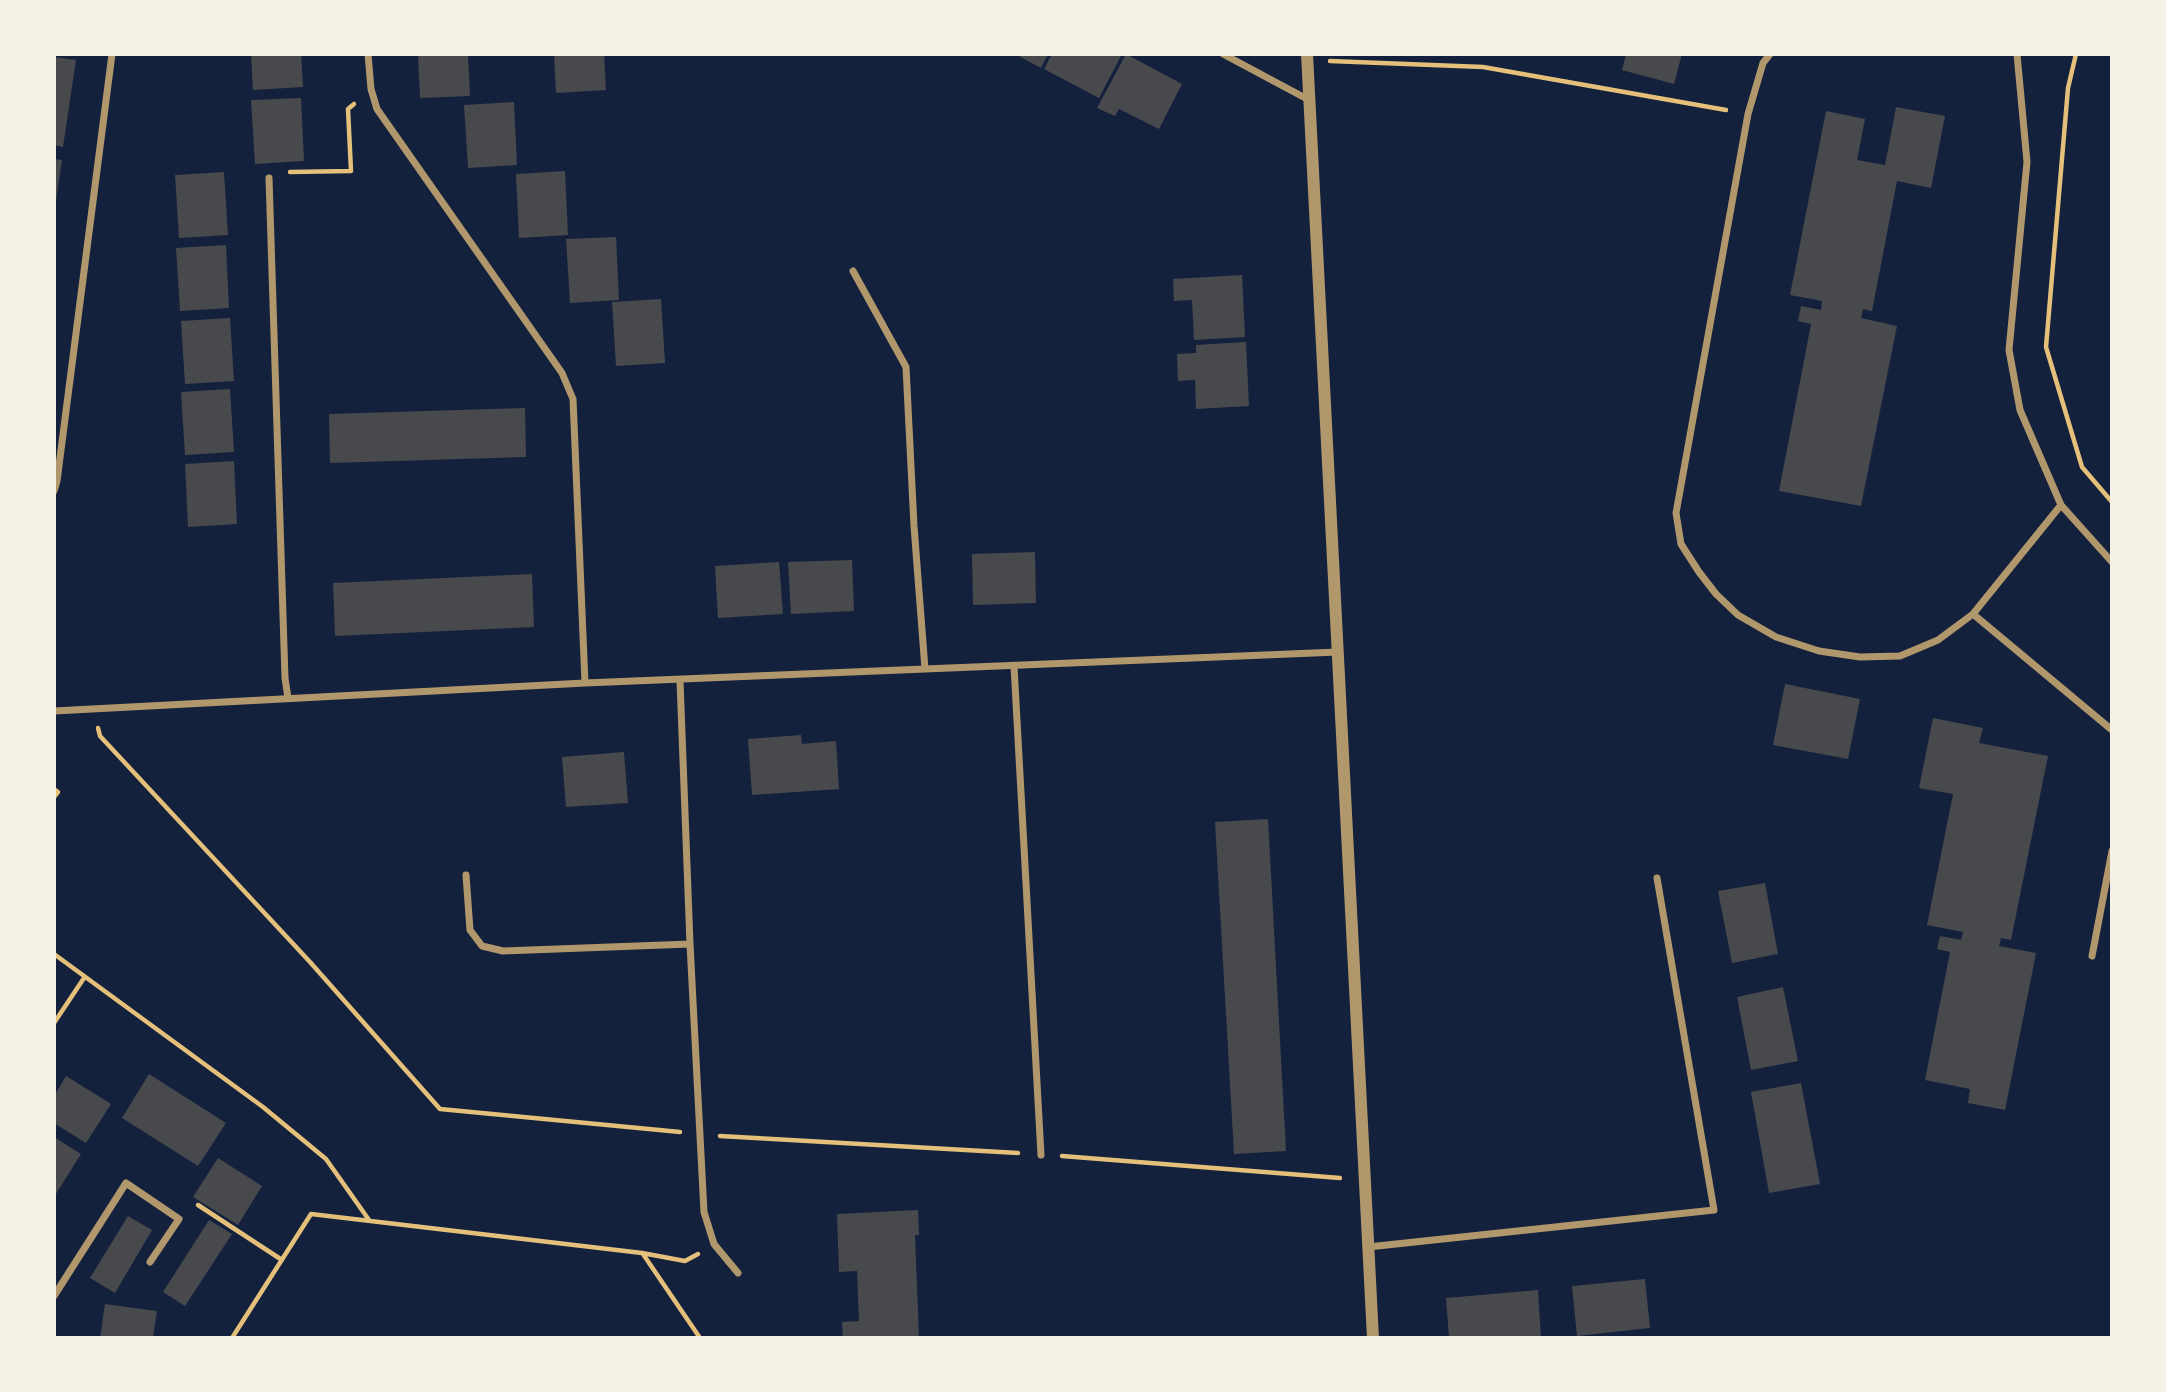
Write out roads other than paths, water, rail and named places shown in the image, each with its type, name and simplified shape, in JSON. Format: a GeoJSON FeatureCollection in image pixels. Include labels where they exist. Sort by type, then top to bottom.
{"type":"FeatureCollection","features":[{"type":"Feature","properties":{"kind":"street"},"geometry":{"type":"LineString","coordinates":[[54,491],[112,54]]}},
{"type":"Feature","properties":{"kind":"street"},"geometry":{"type":"LineString","coordinates":[[368,54],[371,89],[377,109],[562,373],[573,399],[585,683]]}},
{"type":"Feature","properties":{"kind":"street"},"geometry":{"type":"LineString","coordinates":[[1223,54],[1309,100]]}},
{"type":"Feature","properties":{"kind":"street"},"geometry":{"type":"LineString","coordinates":[[1770,54],[1763,63],[1748,114],[1676,513],[1681,544],[1716,594],[1738,615],[1776,637],[1819,651],[1860,657],[1900,656],[1938,640],[1973,614],[2061,505]]}},
{"type":"Feature","properties":{"kind":"street"},"geometry":{"type":"LineString","coordinates":[[2017,54],[2027,162],[2009,349],[2020,410],[2061,505],[2112,562]]}},
{"type":"Feature","properties":{"kind":"street"},"geometry":{"type":"LineString","coordinates":[[1307,57],[1373,1338]]}},
{"type":"Feature","properties":{"kind":"street"},"geometry":{"type":"LineString","coordinates":[[269,178],[284,664],[288,698]]}},
{"type":"Feature","properties":{"kind":"street"},"geometry":{"type":"LineString","coordinates":[[853,271],[906,367],[925,669]]}},
{"type":"Feature","properties":{"kind":"street"},"geometry":{"type":"LineString","coordinates":[[1973,614],[2112,730]]}},
{"type":"Feature","properties":{"kind":"street"},"geometry":{"type":"LineString","coordinates":[[54,711],[585,683],[1338,652]]}},
{"type":"Feature","properties":{"kind":"street"},"geometry":{"type":"LineString","coordinates":[[1014,666],[1041,1155]]}},
{"type":"Feature","properties":{"kind":"street"},"geometry":{"type":"LineString","coordinates":[[680,681],[704,1212],[714,1244],[738,1273]]}},
{"type":"Feature","properties":{"kind":"street"},"geometry":{"type":"LineString","coordinates":[[2092,956],[2112,851]]}},
{"type":"Feature","properties":{"kind":"street"},"geometry":{"type":"LineString","coordinates":[[467,875],[470,930],[482,946],[503,951],[690,944]]}},
{"type":"Feature","properties":{"kind":"street"},"geometry":{"type":"LineString","coordinates":[[1367,1247],[1714,1210],[1657,878]]}},
{"type":"Feature","properties":{"kind":"street"},"geometry":{"type":"LineString","coordinates":[[54,1296],[126,1183],[179,1219],[150,1262]]}}]}
